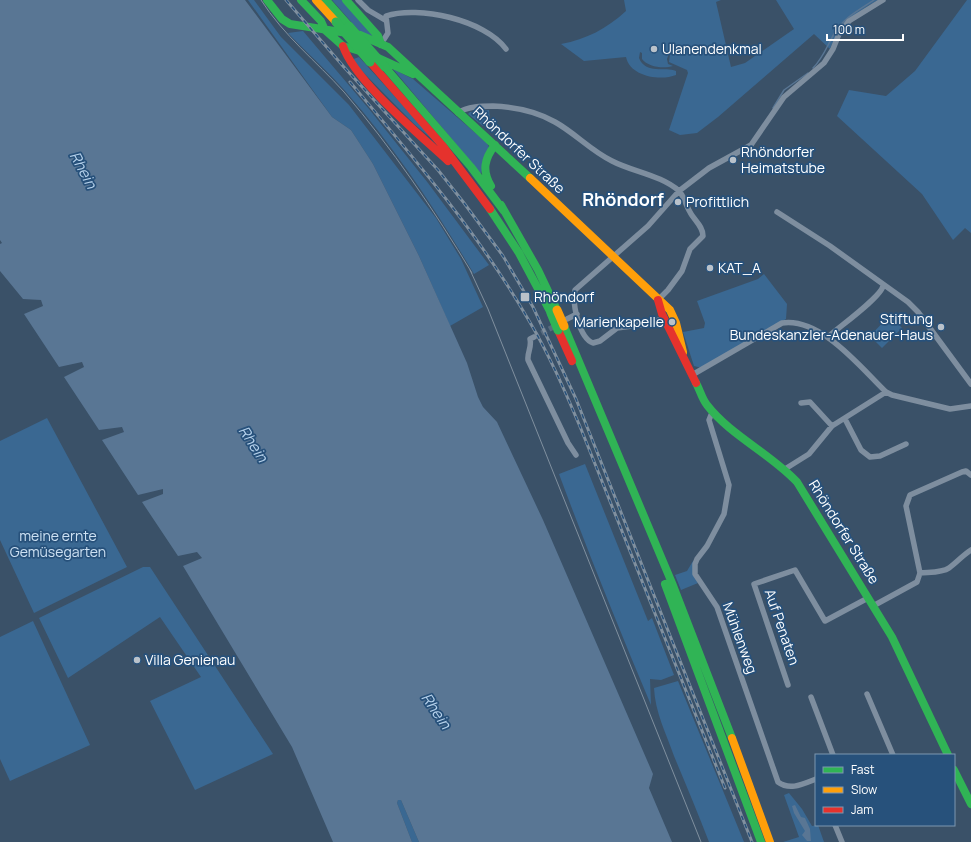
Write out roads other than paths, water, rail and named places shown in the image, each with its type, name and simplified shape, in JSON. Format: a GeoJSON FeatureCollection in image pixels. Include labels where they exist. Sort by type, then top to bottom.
{"type":"FeatureCollection","features":[{"type":"Feature","properties":{"kind":"main road","name":"Rhöndorfer Straße"},"geometry":{"type":"LineString","coordinates":[[267,0],[282,19],[290,24],[360,35],[381,44],[399,56],[420,78],[495,145],[614,257],[658,300],[666,314],[675,316],[683,352],[702,397],[714,413],[731,428],[785,469],[797,482],[892,637],[948,754]]}},
{"type":"Feature","properties":{"kind":"main road"},"geometry":{"type":"LineString","coordinates":[[301,0],[318,18],[325,30]]}},
{"type":"Feature","properties":{"kind":"main road"},"geometry":{"type":"LineString","coordinates":[[316,0],[369,58],[439,140],[479,192],[520,254],[563,325],[672,582],[770,842]]}},
{"type":"Feature","properties":{"kind":"main road"},"geometry":{"type":"LineString","coordinates":[[326,0],[466,161],[504,211],[538,270],[554,312]]}},
{"type":"Feature","properties":{"kind":"main road"},"geometry":{"type":"LineString","coordinates":[[346,0],[378,36],[381,44],[369,58]]}},
{"type":"Feature","properties":{"kind":"main road"},"geometry":{"type":"LineString","coordinates":[[314,28],[318,18]]}},
{"type":"Feature","properties":{"kind":"main road","name":"Rhöndorfer Straße"},"geometry":{"type":"LineString","coordinates":[[325,30],[343,46],[420,78]]}},
{"type":"Feature","properties":{"kind":"main road"},"geometry":{"type":"LineString","coordinates":[[360,35],[351,36],[343,46],[343,52],[366,81],[479,192]]}},
{"type":"Feature","properties":{"kind":"main road"},"geometry":{"type":"LineString","coordinates":[[495,145],[486,157],[484,169],[487,180],[499,199],[504,211]]}},
{"type":"Feature","properties":{"kind":"main road"},"geometry":{"type":"LineString","coordinates":[[563,325],[646,535],[761,842]]}},
{"type":"Feature","properties":{"kind":"main road"},"geometry":{"type":"LineString","coordinates":[[955,772],[971,804]]}},
{"type":"Feature","properties":{"kind":"street"},"geometry":{"type":"LineString","coordinates":[[358,0],[368,10],[385,20],[388,26],[388,32],[381,44]]}},
{"type":"Feature","properties":{"kind":"street"},"geometry":{"type":"LineString","coordinates":[[666,314],[647,324],[617,328],[596,343],[585,338],[577,314],[575,290],[648,226],[679,191],[709,168],[742,152],[751,145],[784,97],[824,62],[833,49],[839,34],[849,21],[883,0]]}},
{"type":"Feature","properties":{"kind":"street"},"geometry":{"type":"LineString","coordinates":[[385,20],[386,16],[398,13],[432,15],[459,19],[482,28],[506,48]]}},
{"type":"Feature","properties":{"kind":"street"},"geometry":{"type":"LineString","coordinates":[[458,113],[466,109],[487,106],[519,109],[536,113],[559,124],[599,154],[613,162],[656,178],[679,191],[702,231],[703,236],[690,249],[682,271],[668,290],[658,300]]}},
{"type":"Feature","properties":{"kind":"street"},"geometry":{"type":"LineString","coordinates":[[777,212],[830,246],[880,282],[883,286],[891,288],[918,312],[971,384]]}},
{"type":"Feature","properties":{"kind":"street"},"geometry":{"type":"LineString","coordinates":[[828,337],[870,302],[882,290],[883,286]]}},
{"type":"Feature","properties":{"kind":"street"},"geometry":{"type":"LineString","coordinates":[[563,325],[577,314]]}},
{"type":"Feature","properties":{"kind":"street"},"geometry":{"type":"LineString","coordinates":[[692,375],[782,323],[800,324],[828,337],[886,392],[950,409],[971,406]]}},
{"type":"Feature","properties":{"kind":"street"},"geometry":{"type":"LineString","coordinates":[[534,337],[530,339],[531,348],[527,354],[528,360],[568,443],[576,455]]}},
{"type":"Feature","properties":{"kind":"street"},"geometry":{"type":"LineString","coordinates":[[785,469],[809,454],[832,426],[886,392]]}},
{"type":"Feature","properties":{"kind":"street"},"geometry":{"type":"LineString","coordinates":[[801,402],[810,402],[832,426]]}},
{"type":"Feature","properties":{"kind":"street","name":"Mühlenweg"},"geometry":{"type":"LineString","coordinates":[[714,413],[711,415],[710,420],[729,485],[724,514],[707,546],[697,559],[695,564],[695,574],[716,607],[778,782],[783,786],[793,787],[815,779]]}},
{"type":"Feature","properties":{"kind":"street"},"geometry":{"type":"LineString","coordinates":[[845,419],[861,450],[870,457],[880,456],[906,444]]}},
{"type":"Feature","properties":{"kind":"street"},"geometry":{"type":"LineString","coordinates":[[870,602],[916,582],[920,573],[906,506],[910,495],[962,472],[966,471],[971,475]]}},
{"type":"Feature","properties":{"kind":"street"},"geometry":{"type":"LineString","coordinates":[[920,573],[950,568],[960,557],[971,550]]}},
{"type":"Feature","properties":{"kind":"street","name":"Auf Penaten"},"geometry":{"type":"LineString","coordinates":[[788,686],[754,584],[795,570],[825,621],[870,602]]}},
{"type":"Feature","properties":{"kind":"street"},"geometry":{"type":"LineString","coordinates":[[867,694],[894,754]]}},
{"type":"Feature","properties":{"kind":"street"},"geometry":{"type":"LineString","coordinates":[[811,697],[833,754]]}},
{"type":"Feature","properties":{"kind":"street"},"geometry":{"type":"LineString","coordinates":[[835,826],[842,842]]}},
{"type":"Feature","properties":{"kind":"water","name":"Rhein"},"geometry":{"type":"Polygon","coordinates":[[[0,0],[245,0],[332,117],[351,130],[373,164],[419,256],[467,363],[478,397],[483,407],[497,422],[543,520],[653,774],[649,788],[672,842],[419,842],[401,800],[398,800],[397,803],[412,842],[333,842],[292,747],[183,566],[202,558],[197,552],[178,556],[142,502],[163,494],[163,489],[138,495],[102,440],[124,432],[122,427],[99,430],[64,377],[84,367],[82,362],[59,367],[24,314],[43,306],[41,300],[23,299],[0,271],[0,244],[2,243],[0,240],[0,0]]]}},
{"type":"Feature","properties":{"kind":"water"},"geometry":{"type":"Polygon","coordinates":[[[795,805],[801,817],[805,818],[810,829],[811,841],[807,841],[802,835],[805,831],[794,813],[792,806],[795,805]]]}},
{"type":"Feature","properties":{"kind":"waterway"},"geometry":{"type":"LineString","coordinates":[[813,68],[820,60],[834,34],[842,23],[874,0]]}},
{"type":"Feature","properties":{"kind":"waterway"},"geometry":{"type":"LineString","coordinates":[[773,108],[784,90],[808,73]]}},
{"type":"Feature","properties":{"kind":"tunnel"},"geometry":{"type":"LineString","coordinates":[[534,337],[557,325]]}},
{"type":"Feature","properties":{"kind":"tram line"},"geometry":{"type":"LineString","coordinates":[[261,0],[280,25],[362,113],[396,157],[443,226],[472,273]]}},
{"type":"Feature","properties":{"kind":"tram line"},"geometry":{"type":"LineString","coordinates":[[470,270],[488,309],[701,842]]}},
{"type":"Feature","properties":{"kind":"railway"},"geometry":{"type":"LineString","coordinates":[[286,0],[343,66],[438,170],[503,256],[533,307],[576,399],[752,842]]}},
{"type":"Feature","properties":{"kind":"railway"},"geometry":{"type":"LineString","coordinates":[[350,82],[467,226],[509,287],[550,359],[581,429],[725,788]]}},
{"type":"Feature","properties":{"kind":"place","name":"Ulanendenkmal"},"geometry":{"type":"Point","coordinates":[654,49]}},
{"type":"Feature","properties":{"kind":"place","name":"Rhöndorfer Heimatstube"},"geometry":{"type":"Point","coordinates":[733,160]}},
{"type":"Feature","properties":{"kind":"place","name":"Profittlich"},"geometry":{"type":"Point","coordinates":[678,202]}},
{"type":"Feature","properties":{"kind":"place","name":"KAT_A"},"geometry":{"type":"Point","coordinates":[710,268]}},
{"type":"Feature","properties":{"kind":"place","name":"Rhöndorf"},"geometry":{"type":"Point","coordinates":[525,297]}},
{"type":"Feature","properties":{"kind":"place","name":"Marienkapelle"},"geometry":{"type":"Point","coordinates":[672,322]}},
{"type":"Feature","properties":{"kind":"place","name":"Stiftung Bundeskanzler-Adenauer-Haus"},"geometry":{"type":"Point","coordinates":[941,327]}},
{"type":"Feature","properties":{"kind":"place","name":"Villa Genienau"},"geometry":{"type":"Point","coordinates":[137,660]}},
{"type":"Feature","properties":{"kind":"district","name":"Rhöndorf"},"geometry":{"type":"Point","coordinates":[623,200]}},
{"type":"Feature","properties":{"kind":"park label","name":"meine ernte Gemüsegarten"},"geometry":{"type":"Point","coordinates":[58,544]}}]}
